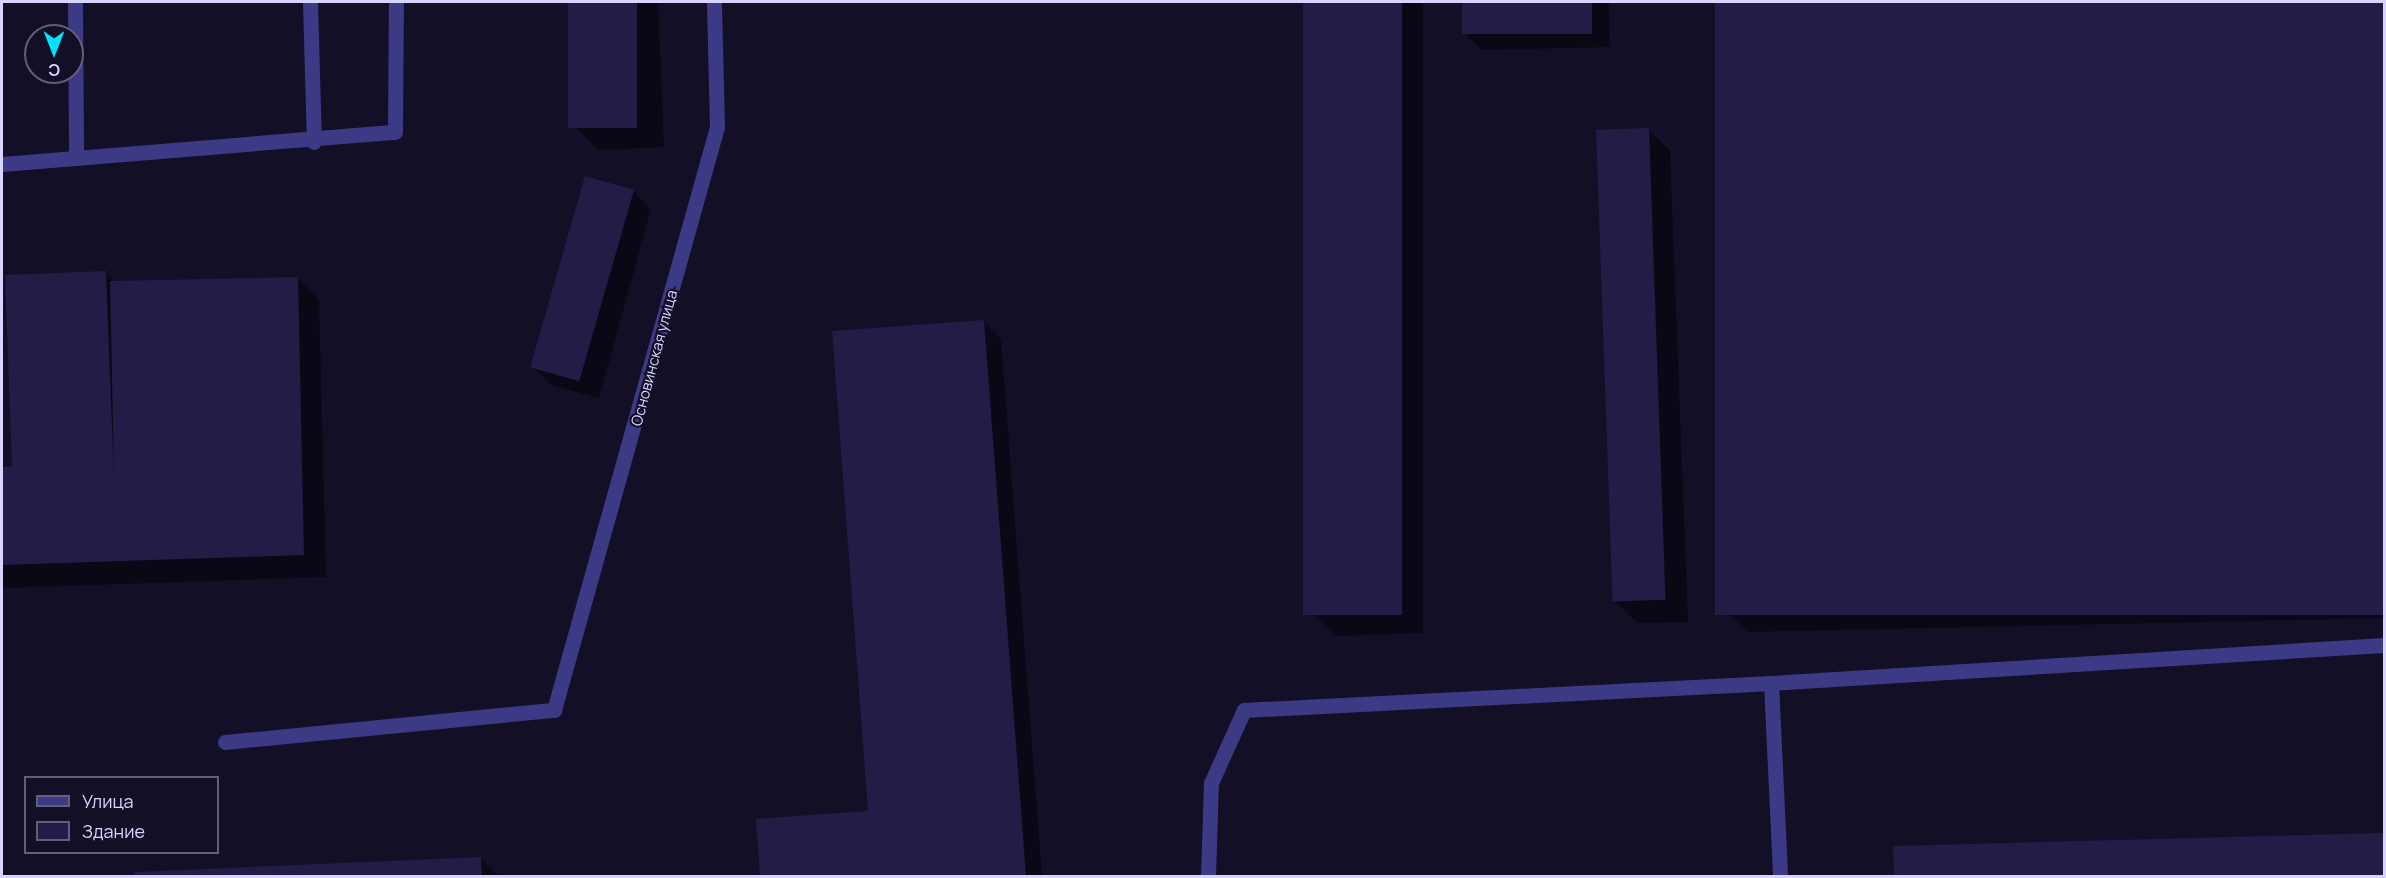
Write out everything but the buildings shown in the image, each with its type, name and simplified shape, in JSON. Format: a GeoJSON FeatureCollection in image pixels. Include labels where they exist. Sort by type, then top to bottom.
{"type":"FeatureCollection","features":[{"type":"Feature","properties":{"kind":"street"},"geometry":{"type":"LineString","coordinates":[[75,2],[76,158]]}},
{"type":"Feature","properties":{"kind":"street"},"geometry":{"type":"LineString","coordinates":[[310,2],[314,142]]}},
{"type":"Feature","properties":{"kind":"street"},"geometry":{"type":"LineString","coordinates":[[2,164],[314,142],[395,132],[396,2]]}},
{"type":"Feature","properties":{"kind":"street","name":"Основинская улица"},"geometry":{"type":"LineString","coordinates":[[225,742],[554,710],[717,127],[714,2]]}},
{"type":"Feature","properties":{"kind":"street"},"geometry":{"type":"LineString","coordinates":[[1208,876],[1211,783],[1244,710],[1771,683],[2385,645]]}},
{"type":"Feature","properties":{"kind":"street"},"geometry":{"type":"LineString","coordinates":[[1771,683],[1780,876]]}}]}
